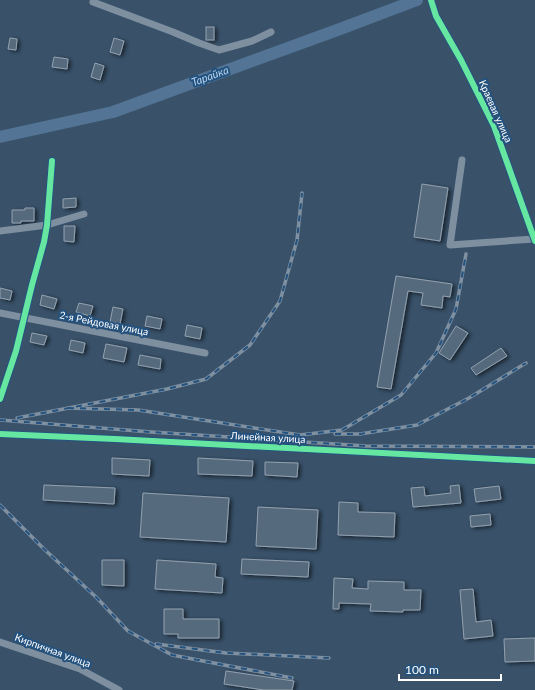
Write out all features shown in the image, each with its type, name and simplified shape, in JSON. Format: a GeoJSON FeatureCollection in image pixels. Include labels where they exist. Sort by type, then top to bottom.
{"type":"FeatureCollection","features":[{"type":"Feature","properties":{"kind":"street","name":"Краевая улица"},"geometry":{"type":"LineString","coordinates":[[431,0],[436,16],[461,60],[494,126],[535,240]]}},
{"type":"Feature","properties":{"kind":"street"},"geometry":{"type":"LineString","coordinates":[[91,1],[219,50],[252,41],[271,32]]}},
{"type":"Feature","properties":{"kind":"street"},"geometry":{"type":"LineString","coordinates":[[462,160],[450,245],[535,240]]}},
{"type":"Feature","properties":{"kind":"street"},"geometry":{"type":"LineString","coordinates":[[0,399],[16,351],[44,242],[47,225],[52,161]]}},
{"type":"Feature","properties":{"kind":"street"},"geometry":{"type":"LineString","coordinates":[[0,231],[47,225],[84,214]]}},
{"type":"Feature","properties":{"kind":"street","name":"2-я Рейдовая улица"},"geometry":{"type":"LineString","coordinates":[[0,313],[205,353]]}},
{"type":"Feature","properties":{"kind":"street","name":"Линейная улица"},"geometry":{"type":"LineString","coordinates":[[0,434],[535,461]]}},
{"type":"Feature","properties":{"kind":"street","name":"Кирпичная улица"},"geometry":{"type":"LineString","coordinates":[[0,642],[80,669],[119,690]]}},
{"type":"Feature","properties":{"kind":"building"},"geometry":{"type":"Polygon","coordinates":[[[206,27],[214,27],[214,40],[206,40],[206,27]]]}},
{"type":"Feature","properties":{"kind":"building"},"geometry":{"type":"Polygon","coordinates":[[[10,38],[17,39],[16,50],[8,49],[10,38]]]}},
{"type":"Feature","properties":{"kind":"building"},"geometry":{"type":"Polygon","coordinates":[[[114,38],[124,41],[120,55],[110,52],[114,38]]]}},
{"type":"Feature","properties":{"kind":"building"},"geometry":{"type":"Polygon","coordinates":[[[54,57],[68,59],[67,69],[52,67],[54,57]]]}},
{"type":"Feature","properties":{"kind":"building"},"geometry":{"type":"Polygon","coordinates":[[[95,63],[104,66],[100,80],[91,77],[95,63]]]}},
{"type":"Feature","properties":{"kind":"building"},"geometry":{"type":"Polygon","coordinates":[[[422,184],[448,188],[440,241],[414,237],[422,184]]]}},
{"type":"Feature","properties":{"kind":"building"},"geometry":{"type":"Polygon","coordinates":[[[76,198],[76,207],[63,208],[63,199],[76,198]]]}},
{"type":"Feature","properties":{"kind":"building"},"geometry":{"type":"Polygon","coordinates":[[[25,208],[34,208],[34,221],[12,223],[12,210],[25,210],[25,208]]]}},
{"type":"Feature","properties":{"kind":"building"},"geometry":{"type":"Polygon","coordinates":[[[64,226],[75,226],[74,242],[64,241],[64,226]]]}},
{"type":"Feature","properties":{"kind":"building"},"geometry":{"type":"Polygon","coordinates":[[[396,276],[452,284],[450,297],[443,296],[442,308],[421,305],[423,293],[408,291],[391,389],[377,387],[396,276]]]}},
{"type":"Feature","properties":{"kind":"building"},"geometry":{"type":"Polygon","coordinates":[[[0,288],[12,291],[10,300],[0,298],[0,288]]]}},
{"type":"Feature","properties":{"kind":"building"},"geometry":{"type":"Polygon","coordinates":[[[42,295],[57,299],[54,309],[40,305],[42,295]]]}},
{"type":"Feature","properties":{"kind":"building"},"geometry":{"type":"Polygon","coordinates":[[[79,303],[93,306],[90,316],[76,312],[79,303]]]}},
{"type":"Feature","properties":{"kind":"building"},"geometry":{"type":"Polygon","coordinates":[[[113,307],[123,309],[120,324],[110,322],[113,307]]]}},
{"type":"Feature","properties":{"kind":"building"},"geometry":{"type":"Polygon","coordinates":[[[147,316],[162,319],[160,329],[145,326],[147,316]]]}},
{"type":"Feature","properties":{"kind":"building"},"geometry":{"type":"Polygon","coordinates":[[[187,325],[202,328],[200,339],[185,336],[187,325]]]}},
{"type":"Feature","properties":{"kind":"building"},"geometry":{"type":"Polygon","coordinates":[[[456,326],[468,333],[450,360],[439,353],[456,326]]]}},
{"type":"Feature","properties":{"kind":"building"},"geometry":{"type":"Polygon","coordinates":[[[32,333],[47,336],[44,345],[30,342],[32,333]]]}},
{"type":"Feature","properties":{"kind":"building"},"geometry":{"type":"Polygon","coordinates":[[[71,340],[85,343],[83,353],[69,350],[71,340]]]}},
{"type":"Feature","properties":{"kind":"building"},"geometry":{"type":"Polygon","coordinates":[[[106,344],[127,348],[124,362],[103,358],[106,344]]]}},
{"type":"Feature","properties":{"kind":"building"},"geometry":{"type":"Polygon","coordinates":[[[501,348],[507,356],[476,375],[471,368],[501,348]]]}},
{"type":"Feature","properties":{"kind":"building"},"geometry":{"type":"Polygon","coordinates":[[[140,355],[161,359],[160,369],[138,365],[140,355]]]}},
{"type":"Feature","properties":{"kind":"building"},"geometry":{"type":"Polygon","coordinates":[[[112,458],[150,460],[149,476],[112,474],[112,458]]]}},
{"type":"Feature","properties":{"kind":"building"},"geometry":{"type":"Polygon","coordinates":[[[198,458],[253,461],[252,476],[198,474],[198,458]]]}},
{"type":"Feature","properties":{"kind":"building"},"geometry":{"type":"Polygon","coordinates":[[[265,462],[298,463],[297,477],[265,475],[265,462]]]}},
{"type":"Feature","properties":{"kind":"building"},"geometry":{"type":"Polygon","coordinates":[[[44,485],[115,488],[114,504],[43,500],[44,485]]]}},
{"type":"Feature","properties":{"kind":"building"},"geometry":{"type":"Polygon","coordinates":[[[459,485],[461,503],[413,507],[411,488],[424,487],[425,496],[451,493],[450,486],[459,485]]]}},
{"type":"Feature","properties":{"kind":"building"},"geometry":{"type":"Polygon","coordinates":[[[499,486],[501,499],[476,502],[474,489],[499,486]]]}},
{"type":"Feature","properties":{"kind":"building"},"geometry":{"type":"Polygon","coordinates":[[[143,493],[229,498],[226,542],[140,537],[143,493]]]}},
{"type":"Feature","properties":{"kind":"building"},"geometry":{"type":"Polygon","coordinates":[[[339,502],[358,503],[358,512],[395,513],[394,537],[338,535],[339,502]]]}},
{"type":"Feature","properties":{"kind":"building"},"geometry":{"type":"Polygon","coordinates":[[[258,507],[318,510],[316,549],[256,546],[258,507]]]}},
{"type":"Feature","properties":{"kind":"building"},"geometry":{"type":"Polygon","coordinates":[[[490,514],[491,525],[471,527],[470,516],[490,514]]]}},
{"type":"Feature","properties":{"kind":"building"},"geometry":{"type":"Polygon","coordinates":[[[242,559],[309,562],[308,577],[241,574],[242,559]]]}},
{"type":"Feature","properties":{"kind":"building"},"geometry":{"type":"Polygon","coordinates":[[[102,560],[124,560],[124,586],[102,585],[102,560]]]}},
{"type":"Feature","properties":{"kind":"building"},"geometry":{"type":"Polygon","coordinates":[[[157,560],[216,564],[215,577],[223,578],[222,593],[155,589],[157,560]]]}},
{"type":"Feature","properties":{"kind":"building"},"geometry":{"type":"Polygon","coordinates":[[[334,578],[353,579],[352,588],[368,589],[368,581],[404,582],[404,590],[421,590],[420,610],[403,610],[403,612],[370,611],[371,604],[339,603],[339,609],[333,609],[334,578]]]}},
{"type":"Feature","properties":{"kind":"building"},"geometry":{"type":"Polygon","coordinates":[[[473,589],[476,622],[491,620],[493,636],[464,639],[460,590],[473,589]]]}},
{"type":"Feature","properties":{"kind":"building"},"geometry":{"type":"Polygon","coordinates":[[[164,609],[183,609],[183,619],[219,619],[219,638],[178,638],[178,634],[164,634],[164,609]]]}},
{"type":"Feature","properties":{"kind":"building"},"geometry":{"type":"Polygon","coordinates":[[[535,638],[535,661],[505,662],[504,639],[535,638]]]}},
{"type":"Feature","properties":{"kind":"building"},"geometry":{"type":"Polygon","coordinates":[[[226,671],[294,681],[292,690],[264,690],[224,684],[226,671]]]}},
{"type":"Feature","properties":{"kind":"waterway","name":"Тарайка"},"geometry":{"type":"LineString","coordinates":[[0,137],[113,112],[417,0]]}},
{"type":"Feature","properties":{"kind":"railway"},"geometry":{"type":"LineString","coordinates":[[17,418],[167,389],[206,379],[250,345],[280,301],[297,240],[302,193]]}},
{"type":"Feature","properties":{"kind":"railway"},"geometry":{"type":"LineString","coordinates":[[68,408],[138,410],[300,435],[342,430],[401,395],[436,353],[456,309],[466,254]]}},
{"type":"Feature","properties":{"kind":"railway"},"geometry":{"type":"LineString","coordinates":[[335,434],[360,434],[417,425],[469,398],[526,363]]}},
{"type":"Feature","properties":{"kind":"railway"},"geometry":{"type":"LineString","coordinates":[[0,420],[151,432],[366,446],[535,447]]}},
{"type":"Feature","properties":{"kind":"railway"},"geometry":{"type":"LineString","coordinates":[[0,505],[44,549],[97,598],[128,631],[172,655],[292,678]]}},
{"type":"Feature","properties":{"kind":"railway"},"geometry":{"type":"LineString","coordinates":[[156,644],[226,653],[329,658]]}},
{"type":"Feature","properties":{"kind":"cycle path"},"geometry":{"type":"LineString","coordinates":[[431,0],[436,16],[461,60],[494,126],[535,241]]}},
{"type":"Feature","properties":{"kind":"cycle path"},"geometry":{"type":"LineString","coordinates":[[0,399],[16,351],[44,242],[47,225],[52,161]]}},
{"type":"Feature","properties":{"kind":"cycle path"},"geometry":{"type":"LineString","coordinates":[[0,434],[535,461]]}}]}
